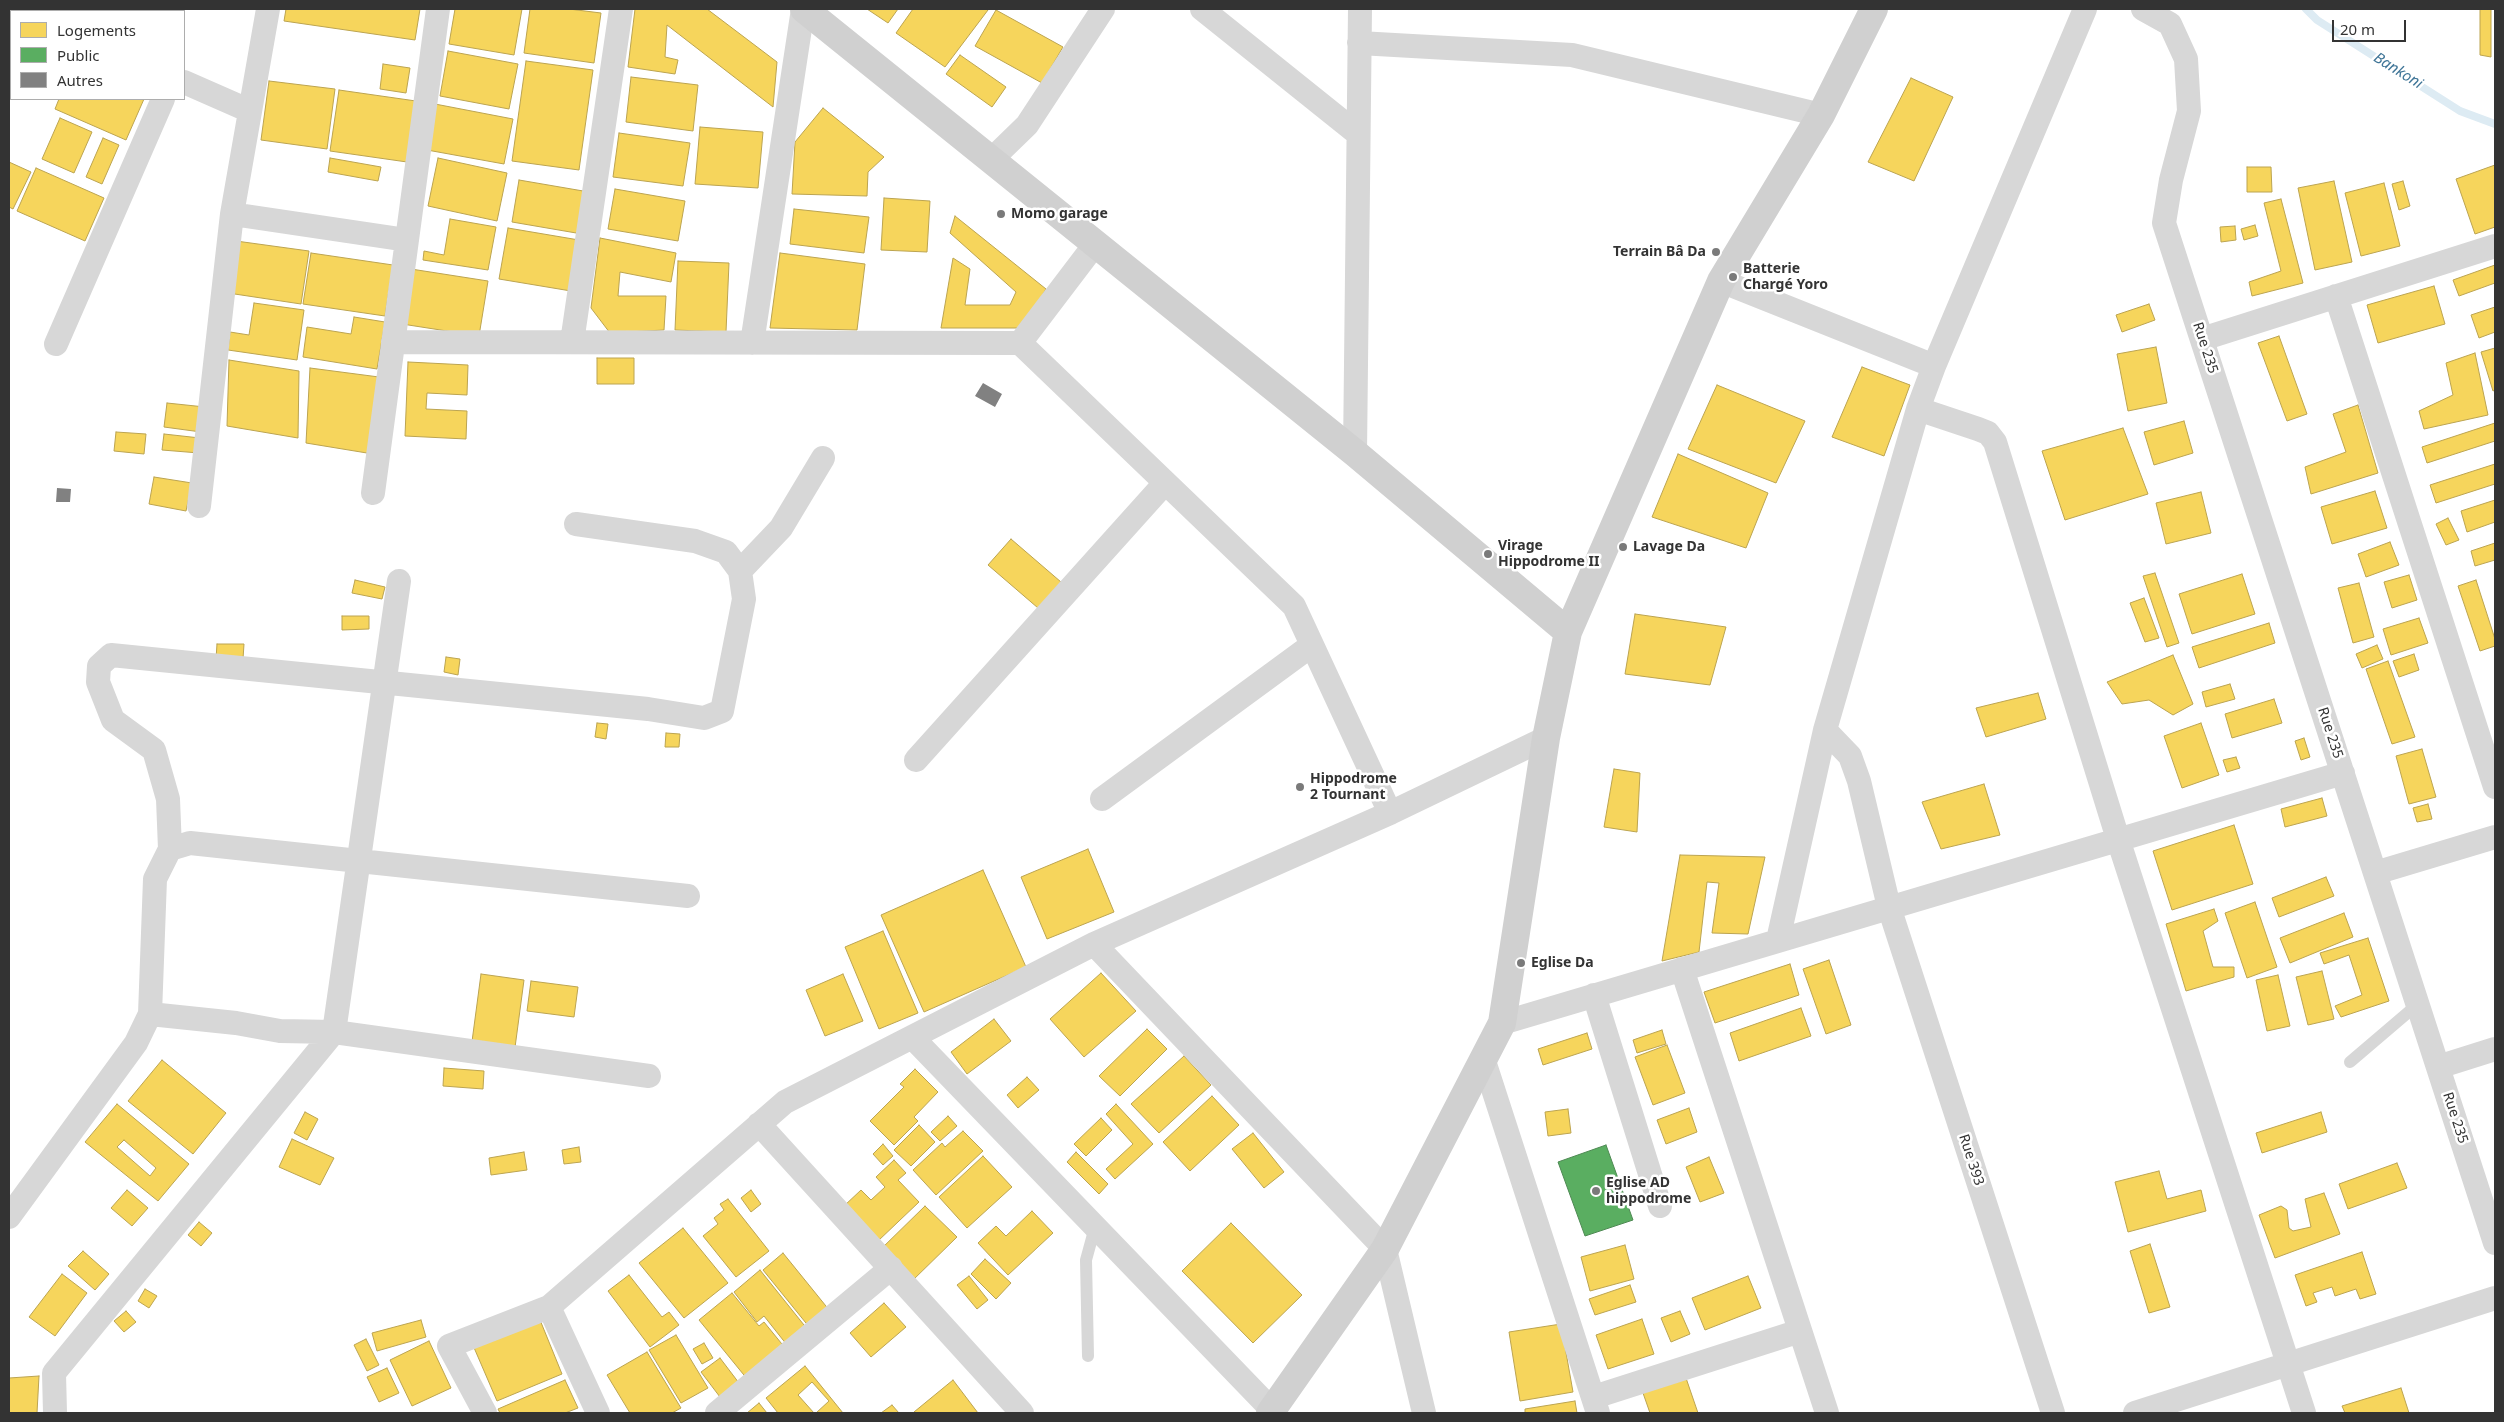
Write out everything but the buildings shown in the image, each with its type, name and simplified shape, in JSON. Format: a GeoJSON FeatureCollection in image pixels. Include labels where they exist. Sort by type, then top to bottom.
{"type":"FeatureCollection","features":[{"type":"Feature","properties":{"kind":"street"},"geometry":{"type":"LineString","coordinates":[[199,506],[232,214],[268,9]]}},
{"type":"Feature","properties":{"kind":"street"},"geometry":{"type":"LineString","coordinates":[[373,493],[438,9]]}},
{"type":"Feature","properties":{"kind":"street"},"geometry":{"type":"LineString","coordinates":[[572,342],[621,9]]}},
{"type":"Feature","properties":{"kind":"street"},"geometry":{"type":"LineString","coordinates":[[752,343],[804,9],[1354,453],[1568,632]]}},
{"type":"Feature","properties":{"kind":"street"},"geometry":{"type":"LineString","coordinates":[[992,159],[1027,125],[1103,9]]}},
{"type":"Feature","properties":{"kind":"street"},"geometry":{"type":"LineString","coordinates":[[1202,9],[1358,134]]}},
{"type":"Feature","properties":{"kind":"street"},"geometry":{"type":"LineString","coordinates":[[1354,453],[1360,9]]}},
{"type":"Feature","properties":{"kind":"street"},"geometry":{"type":"LineString","coordinates":[[912,1037],[1271,1412],[1385,1248],[1502,1023],[1546,738],[1568,632],[1721,281],[1821,115],[1874,9]]}},
{"type":"Feature","properties":{"kind":"street"},"geometry":{"type":"LineString","coordinates":[[1778,940],[1825,730],[1918,409],[1934,366],[2085,9]]}},
{"type":"Feature","properties":{"kind":"street","name":"Rue 235"},"geometry":{"type":"LineString","coordinates":[[2143,9],[2170,24],[2186,59],[2189,111],[2171,180],[2164,223],[2495,1243]]}},
{"type":"Feature","properties":{"kind":"street"},"geometry":{"type":"LineString","coordinates":[[1359,43],[1572,55],[1821,115]]}},
{"type":"Feature","properties":{"kind":"street"},"geometry":{"type":"LineString","coordinates":[[185,82],[250,111]]}},
{"type":"Feature","properties":{"kind":"street"},"geometry":{"type":"LineString","coordinates":[[56,344],[164,100]]}},
{"type":"Feature","properties":{"kind":"street"},"geometry":{"type":"LineString","coordinates":[[232,214],[407,240]]}},
{"type":"Feature","properties":{"kind":"street"},"geometry":{"type":"LineString","coordinates":[[1020,344],[1096,243]]}},
{"type":"Feature","properties":{"kind":"street"},"geometry":{"type":"LineString","coordinates":[[2202,339],[2495,246]]}},
{"type":"Feature","properties":{"kind":"street"},"geometry":{"type":"LineString","coordinates":[[1721,281],[1934,366]]}},
{"type":"Feature","properties":{"kind":"street"},"geometry":{"type":"LineString","coordinates":[[2336,296],[2495,787]]}},
{"type":"Feature","properties":{"kind":"street"},"geometry":{"type":"LineString","coordinates":[[393,342],[1020,344],[1294,606],[1390,813]]}},
{"type":"Feature","properties":{"kind":"street"},"geometry":{"type":"LineString","coordinates":[[1918,409],[1988,433],[1995,442],[2118,839],[2304,1413]]}},
{"type":"Feature","properties":{"kind":"street"},"geometry":{"type":"LineString","coordinates":[[740,571],[781,528],[823,458]]}},
{"type":"Feature","properties":{"kind":"street"},"geometry":{"type":"LineString","coordinates":[[916,760],[1165,483]]}},
{"type":"Feature","properties":{"kind":"street"},"geometry":{"type":"LineString","coordinates":[[9,1217],[136,1043],[150,1014],[155,879],[170,849],[168,799],[154,750],[113,720],[98,682],[99,666],[111,655],[648,708],[704,718],[722,711],[744,599],[740,571],[726,552],[695,541],[576,524]]}},
{"type":"Feature","properties":{"kind":"street"},"geometry":{"type":"LineString","coordinates":[[55,1413],[54,1373],[334,1032],[398,581]]}},
{"type":"Feature","properties":{"kind":"street"},"geometry":{"type":"LineString","coordinates":[[1102,799],[1312,645]]}},
{"type":"Feature","properties":{"kind":"street","name":"Rue 393"},"geometry":{"type":"LineString","coordinates":[[1825,730],[1850,756],[1859,781],[1889,907],[2053,1413]]}},
{"type":"Feature","properties":{"kind":"street"},"geometry":{"type":"LineString","coordinates":[[485,1413],[449,1346],[549,1307],[785,1102],[1094,944],[1390,813],[1546,738]]}},
{"type":"Feature","properties":{"kind":"street"},"geometry":{"type":"LineString","coordinates":[[1502,1023],[2343,773]]}},
{"type":"Feature","properties":{"kind":"street"},"geometry":{"type":"LineString","coordinates":[[2376,873],[2495,837]]}},
{"type":"Feature","properties":{"kind":"street"},"geometry":{"type":"LineString","coordinates":[[170,849],[190,843],[688,896]]}},
{"type":"Feature","properties":{"kind":"street"},"geometry":{"type":"LineString","coordinates":[[1094,944],[1385,1248],[1424,1413]]}},
{"type":"Feature","properties":{"kind":"street"},"geometry":{"type":"LineString","coordinates":[[1682,969],[1826,1413]]}},
{"type":"Feature","properties":{"kind":"street"},"geometry":{"type":"LineString","coordinates":[[1594,995],[1660,1206]]}},
{"type":"Feature","properties":{"kind":"street"},"geometry":{"type":"LineString","coordinates":[[150,1014],[236,1022],[280,1031],[334,1032],[650,1076]]}},
{"type":"Feature","properties":{"kind":"street"},"geometry":{"type":"LineString","coordinates":[[2438,1067],[2495,1049]]}},
{"type":"Feature","properties":{"kind":"street"},"geometry":{"type":"LineString","coordinates":[[1483,1058],[1596,1405],[1800,1331]]}},
{"type":"Feature","properties":{"kind":"street"},"geometry":{"type":"LineString","coordinates":[[759,1124],[891,1268],[1017,1412]]}},
{"type":"Feature","properties":{"kind":"street"},"geometry":{"type":"LineString","coordinates":[[718,1413],[891,1268]]}},
{"type":"Feature","properties":{"kind":"street"},"geometry":{"type":"LineString","coordinates":[[2135,1413],[2495,1298]]}},
{"type":"Feature","properties":{"kind":"street"},"geometry":{"type":"LineString","coordinates":[[549,1307],[598,1413]]}},
{"type":"Feature","properties":{"kind":"lane"},"geometry":{"type":"LineString","coordinates":[[2350,1062],[2418,1004]]}},
{"type":"Feature","properties":{"kind":"lane"},"geometry":{"type":"LineString","coordinates":[[1088,1356],[1086,1260],[1095,1227]]}},
{"type":"Feature","properties":{"kind":"waterway","name":"Bankoni"},"geometry":{"type":"LineString","coordinates":[[2306,9],[2317,20],[2460,111],[2495,124]]}},
{"type":"Feature","properties":{"kind":"place","name":"Momo garage"},"geometry":{"type":"Point","coordinates":[1001,214]}},
{"type":"Feature","properties":{"kind":"place","name":"Terrain Bâ Da"},"geometry":{"type":"Point","coordinates":[1716,252]}},
{"type":"Feature","properties":{"kind":"place","name":"Batterie Chargé Yoro"},"geometry":{"type":"Point","coordinates":[1733,277]}},
{"type":"Feature","properties":{"kind":"place","name":"Lavage Da"},"geometry":{"type":"Point","coordinates":[1623,547]}},
{"type":"Feature","properties":{"kind":"place","name":"Virage Hippodrome II"},"geometry":{"type":"Point","coordinates":[1488,554]}},
{"type":"Feature","properties":{"kind":"place","name":"Hippodrome 2 Tournant"},"geometry":{"type":"Point","coordinates":[1300,787]}},
{"type":"Feature","properties":{"kind":"place","name":"Eglise Da"},"geometry":{"type":"Point","coordinates":[1521,963]}},
{"type":"Feature","properties":{"kind":"place","name":"Eglise AD hippodrome"},"geometry":{"type":"Point","coordinates":[1596,1191]}}]}
